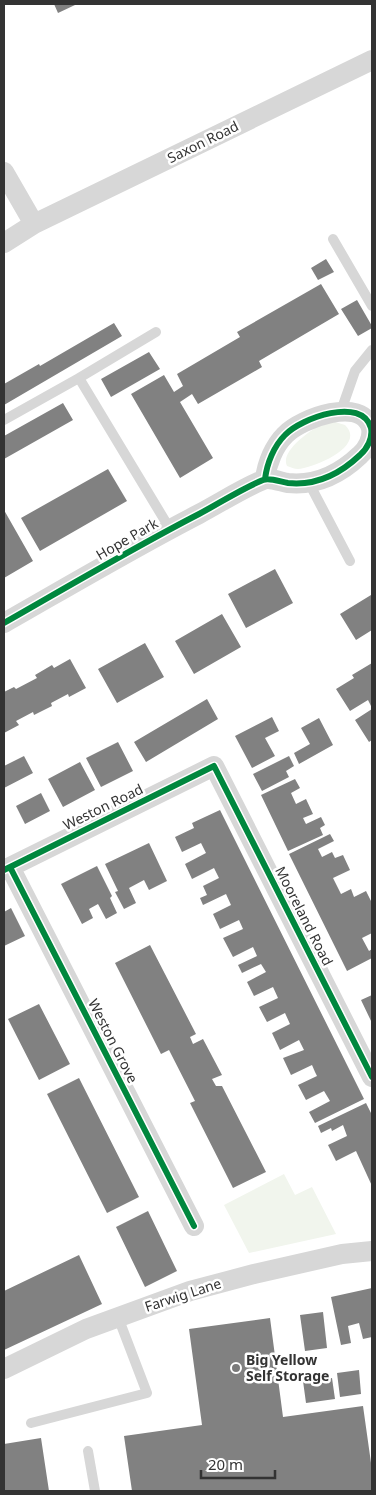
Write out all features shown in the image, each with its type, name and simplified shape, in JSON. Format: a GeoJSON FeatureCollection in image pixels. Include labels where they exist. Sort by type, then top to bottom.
{"type":"FeatureCollection","features":[{"type":"Feature","properties":{"kind":"street","name":"Saxon Road"},"geometry":{"type":"LineString","coordinates":[[4,243],[34,224],[372,60]]}},
{"type":"Feature","properties":{"kind":"street"},"geometry":{"type":"LineString","coordinates":[[4,172],[34,224]]}},
{"type":"Feature","properties":{"kind":"street"},"geometry":{"type":"LineString","coordinates":[[350,412],[362,416],[369,422],[372,432],[363,453],[339,472],[322,480],[309,483],[291,483],[265,479],[273,453],[286,434],[312,418],[326,413],[350,412]]}},
{"type":"Feature","properties":{"kind":"street","name":"Hope Park"},"geometry":{"type":"LineString","coordinates":[[4,623],[170,529],[265,479]]}},
{"type":"Feature","properties":{"kind":"street","name":"Weston Road"},"geometry":{"type":"LineString","coordinates":[[7,869],[214,766]]}},
{"type":"Feature","properties":{"kind":"street","name":"Mooreland Road"},"geometry":{"type":"LineString","coordinates":[[214,766],[372,1077]]}},
{"type":"Feature","properties":{"kind":"street","name":"Weston Grove"},"geometry":{"type":"LineString","coordinates":[[7,869],[194,1226]]}},
{"type":"Feature","properties":{"kind":"street","name":"Farwig Lane"},"geometry":{"type":"LineString","coordinates":[[4,1369],[86,1329],[190,1291],[244,1276],[342,1254],[372,1251]]}},
{"type":"Feature","properties":{"kind":"lane"},"geometry":{"type":"LineString","coordinates":[[333,239],[372,306]]}},
{"type":"Feature","properties":{"kind":"lane"},"geometry":{"type":"LineString","coordinates":[[4,420],[156,332]]}},
{"type":"Feature","properties":{"kind":"lane"},"geometry":{"type":"LineString","coordinates":[[341,412],[355,371],[372,350]]}},
{"type":"Feature","properties":{"kind":"lane"},"geometry":{"type":"LineString","coordinates":[[79,378],[170,529]]}},
{"type":"Feature","properties":{"kind":"lane"},"geometry":{"type":"LineString","coordinates":[[309,483],[350,562]]}},
{"type":"Feature","properties":{"kind":"lane"},"geometry":{"type":"LineString","coordinates":[[31,1423],[147,1393],[118,1317]]}},
{"type":"Feature","properties":{"kind":"lane"},"geometry":{"type":"LineString","coordinates":[[88,1451],[95,1491]]}},
{"type":"Feature","properties":{"kind":"shaded area"},"geometry":{"type":"Polygon","coordinates":[[[335,422],[345,425],[350,433],[349,441],[344,448],[326,460],[306,468],[298,469],[287,466],[288,455],[296,443],[319,426],[335,422]]]}},
{"type":"Feature","properties":{"kind":"shaded area"},"geometry":{"type":"Polygon","coordinates":[[[284,1174],[295,1195],[312,1187],[336,1234],[249,1253],[224,1205],[284,1174]]]}},
{"type":"Feature","properties":{"kind":"building"},"geometry":{"type":"Polygon","coordinates":[[[54,4],[74,4],[75,5],[58,13],[54,4]]]}},
{"type":"Feature","properties":{"kind":"building"},"geometry":{"type":"Polygon","coordinates":[[[326,259],[334,272],[318,280],[311,268],[326,259]]]}},
{"type":"Feature","properties":{"kind":"building"},"geometry":{"type":"Polygon","coordinates":[[[321,284],[339,314],[259,361],[262,367],[198,404],[192,394],[180,402],[213,458],[180,478],[131,394],[164,375],[174,392],[183,386],[177,374],[240,337],[237,332],[321,284]]]}},
{"type":"Feature","properties":{"kind":"building"},"geometry":{"type":"Polygon","coordinates":[[[357,300],[372,326],[372,328],[358,336],[341,309],[357,300]]]}},
{"type":"Feature","properties":{"kind":"building"},"geometry":{"type":"Polygon","coordinates":[[[114,323],[122,336],[4,405],[4,384],[39,364],[40,366],[114,323]]]}},
{"type":"Feature","properties":{"kind":"building"},"geometry":{"type":"Polygon","coordinates":[[[149,352],[160,369],[111,397],[101,379],[149,352]]]}},
{"type":"Feature","properties":{"kind":"building"},"geometry":{"type":"Polygon","coordinates":[[[63,403],[73,420],[4,459],[4,436],[63,403]]]}},
{"type":"Feature","properties":{"kind":"building"},"geometry":{"type":"Polygon","coordinates":[[[108,469],[127,501],[40,551],[21,518],[108,469]]]}},
{"type":"Feature","properties":{"kind":"building"},"geometry":{"type":"Polygon","coordinates":[[[4,510],[33,561],[4,578],[4,510]]]}},
{"type":"Feature","properties":{"kind":"building"},"geometry":{"type":"Polygon","coordinates":[[[275,569],[293,603],[246,628],[228,594],[275,569]]]}},
{"type":"Feature","properties":{"kind":"building"},"geometry":{"type":"Polygon","coordinates":[[[371,595],[372,630],[356,640],[340,614],[371,595]]]}},
{"type":"Feature","properties":{"kind":"building"},"geometry":{"type":"Polygon","coordinates":[[[222,614],[241,647],[194,674],[175,641],[222,614]]]}},
{"type":"Feature","properties":{"kind":"building"},"geometry":{"type":"Polygon","coordinates":[[[145,643],[164,677],[117,703],[98,669],[145,643]]]}},
{"type":"Feature","properties":{"kind":"building"},"geometry":{"type":"Polygon","coordinates":[[[70,659],[86,688],[69,697],[68,694],[51,703],[52,706],[34,715],[33,712],[16,721],[19,725],[4,733],[4,692],[14,687],[16,689],[37,678],[35,675],[52,665],[54,668],[70,659]]]}},
{"type":"Feature","properties":{"kind":"building"},"geometry":{"type":"Polygon","coordinates":[[[372,663],[372,708],[368,700],[350,711],[336,689],[354,678],[352,675],[372,663]]]}},
{"type":"Feature","properties":{"kind":"building"},"geometry":{"type":"Polygon","coordinates":[[[207,699],[218,719],[146,762],[134,742],[207,699]]]}},
{"type":"Feature","properties":{"kind":"building"},"geometry":{"type":"Polygon","coordinates":[[[372,709],[372,740],[369,742],[355,720],[372,709]]]}},
{"type":"Feature","properties":{"kind":"building"},"geometry":{"type":"Polygon","coordinates":[[[272,717],[279,731],[265,738],[275,756],[252,768],[235,736],[272,717]]]}},
{"type":"Feature","properties":{"kind":"building"},"geometry":{"type":"Polygon","coordinates":[[[319,718],[333,745],[299,764],[294,753],[310,744],[301,728],[319,718]]]}},
{"type":"Feature","properties":{"kind":"building"},"geometry":{"type":"Polygon","coordinates":[[[118,742],[133,771],[101,787],[86,758],[118,742]]]}},
{"type":"Feature","properties":{"kind":"building"},"geometry":{"type":"Polygon","coordinates":[[[24,756],[33,773],[4,788],[4,766],[24,756]]]}},
{"type":"Feature","properties":{"kind":"building"},"geometry":{"type":"Polygon","coordinates":[[[289,756],[294,766],[286,771],[289,777],[262,791],[253,774],[289,756]]]}},
{"type":"Feature","properties":{"kind":"building"},"geometry":{"type":"Polygon","coordinates":[[[80,762],[95,790],[63,807],[48,779],[80,762]]]}},
{"type":"Feature","properties":{"kind":"building"},"geometry":{"type":"Polygon","coordinates":[[[295,779],[300,788],[291,793],[296,804],[306,799],[313,814],[303,818],[306,824],[321,817],[325,825],[320,828],[323,835],[288,851],[261,795],[295,779]]]}},
{"type":"Feature","properties":{"kind":"building"},"geometry":{"type":"Polygon","coordinates":[[[41,793],[50,811],[25,824],[16,806],[41,793]]]}},
{"type":"Feature","properties":{"kind":"building"},"geometry":{"type":"Polygon","coordinates":[[[220,810],[364,1099],[315,1123],[309,1112],[330,1101],[324,1091],[306,1100],[298,1085],[317,1076],[312,1065],[291,1075],[283,1058],[304,1050],[299,1040],[280,1050],[272,1033],[290,1024],[285,1013],[267,1022],[259,1007],[278,998],[273,987],[254,996],[247,982],[266,972],[261,964],[242,973],[238,965],[257,956],[253,947],[233,957],[223,938],[243,929],[239,920],[220,929],[213,914],[231,905],[226,894],[203,905],[200,898],[207,895],[203,886],[219,878],[214,868],[192,879],[185,864],[206,853],[201,843],[182,852],[175,837],[194,828],[192,823],[220,810]]]}},
{"type":"Feature","properties":{"kind":"building"},"geometry":{"type":"Polygon","coordinates":[[[330,834],[334,841],[318,849],[322,857],[332,852],[335,858],[343,855],[350,870],[333,878],[341,894],[351,889],[354,897],[366,891],[372,903],[372,933],[362,938],[369,951],[372,949],[372,958],[347,971],[289,854],[330,834]]]}},
{"type":"Feature","properties":{"kind":"building"},"geometry":{"type":"Polygon","coordinates":[[[149,843],[167,881],[149,890],[144,880],[129,888],[136,903],[124,909],[115,892],[118,891],[105,864],[149,843]]]}},
{"type":"Feature","properties":{"kind":"building"},"geometry":{"type":"Polygon","coordinates":[[[97,866],[112,896],[110,898],[117,913],[106,919],[98,904],[89,909],[93,918],[82,924],[61,884],[97,866]]]}},
{"type":"Feature","properties":{"kind":"building"},"geometry":{"type":"Polygon","coordinates":[[[11,908],[25,936],[4,946],[4,912],[11,908]]]}},
{"type":"Feature","properties":{"kind":"building"},"geometry":{"type":"Polygon","coordinates":[[[150,945],[196,1034],[190,1037],[193,1044],[203,1039],[222,1075],[212,1079],[216,1086],[222,1086],[266,1172],[233,1188],[190,1103],[195,1101],[169,1050],[161,1054],[115,963],[150,945]]]}},
{"type":"Feature","properties":{"kind":"building"},"geometry":{"type":"Polygon","coordinates":[[[372,995],[372,1023],[361,1000],[372,995]]]}},
{"type":"Feature","properties":{"kind":"building"},"geometry":{"type":"Polygon","coordinates":[[[39,1004],[70,1064],[39,1080],[8,1019],[39,1004]]]}},
{"type":"Feature","properties":{"kind":"building"},"geometry":{"type":"Polygon","coordinates":[[[79,1078],[139,1197],[107,1213],[47,1094],[79,1078]]]}},
{"type":"Feature","properties":{"kind":"building"},"geometry":{"type":"Polygon","coordinates":[[[366,1103],[372,1115],[372,1186],[356,1151],[336,1161],[328,1145],[347,1136],[343,1125],[332,1131],[331,1128],[321,1133],[318,1126],[366,1103]]]}},
{"type":"Feature","properties":{"kind":"building"},"geometry":{"type":"Polygon","coordinates":[[[148,1211],[177,1271],[145,1287],[116,1227],[148,1211]]]}},
{"type":"Feature","properties":{"kind":"building"},"geometry":{"type":"Polygon","coordinates":[[[79,1255],[102,1304],[4,1350],[4,1291],[79,1255]]]}},
{"type":"Feature","properties":{"kind":"building"},"geometry":{"type":"Polygon","coordinates":[[[372,1288],[372,1337],[363,1339],[359,1323],[348,1326],[351,1343],[341,1345],[331,1297],[372,1288]]]}},
{"type":"Feature","properties":{"kind":"building"},"geometry":{"type":"Polygon","coordinates":[[[323,1312],[327,1348],[305,1351],[300,1315],[323,1312]]]}},
{"type":"Feature","properties":{"kind":"building","name":"Big Yellow Self Storage"},"geometry":{"type":"Polygon","coordinates":[[[270,1318],[283,1417],[363,1406],[372,1470],[372,1491],[132,1491],[124,1436],[202,1425],[189,1329],[270,1318]]]}},
{"type":"Feature","properties":{"kind":"building"},"geometry":{"type":"Polygon","coordinates":[[[359,1370],[361,1394],[340,1397],[337,1373],[359,1370]]]}},
{"type":"Feature","properties":{"kind":"building"},"geometry":{"type":"Polygon","coordinates":[[[332,1378],[335,1399],[306,1403],[303,1381],[332,1378]]]}},
{"type":"Feature","properties":{"kind":"building"},"geometry":{"type":"Polygon","coordinates":[[[41,1438],[49,1491],[4,1491],[4,1444],[41,1438]]]}},
{"type":"Feature","properties":{"kind":"cycle path"},"geometry":{"type":"LineString","coordinates":[[4,623],[125,554],[263,480],[309,483],[336,473],[365,450],[369,443],[371,428],[365,418],[356,413],[331,413],[304,422],[285,435],[278,444],[269,461],[265,479]]}},
{"type":"Feature","properties":{"kind":"cycle path"},"geometry":{"type":"LineString","coordinates":[[4,870],[214,766],[372,1077]]}},
{"type":"Feature","properties":{"kind":"cycle path"},"geometry":{"type":"LineString","coordinates":[[10,867],[194,1226]]}},
{"type":"Feature","properties":{"kind":"place","name":"Big Yellow Self Storage"},"geometry":{"type":"Point","coordinates":[236,1368]}}]}
